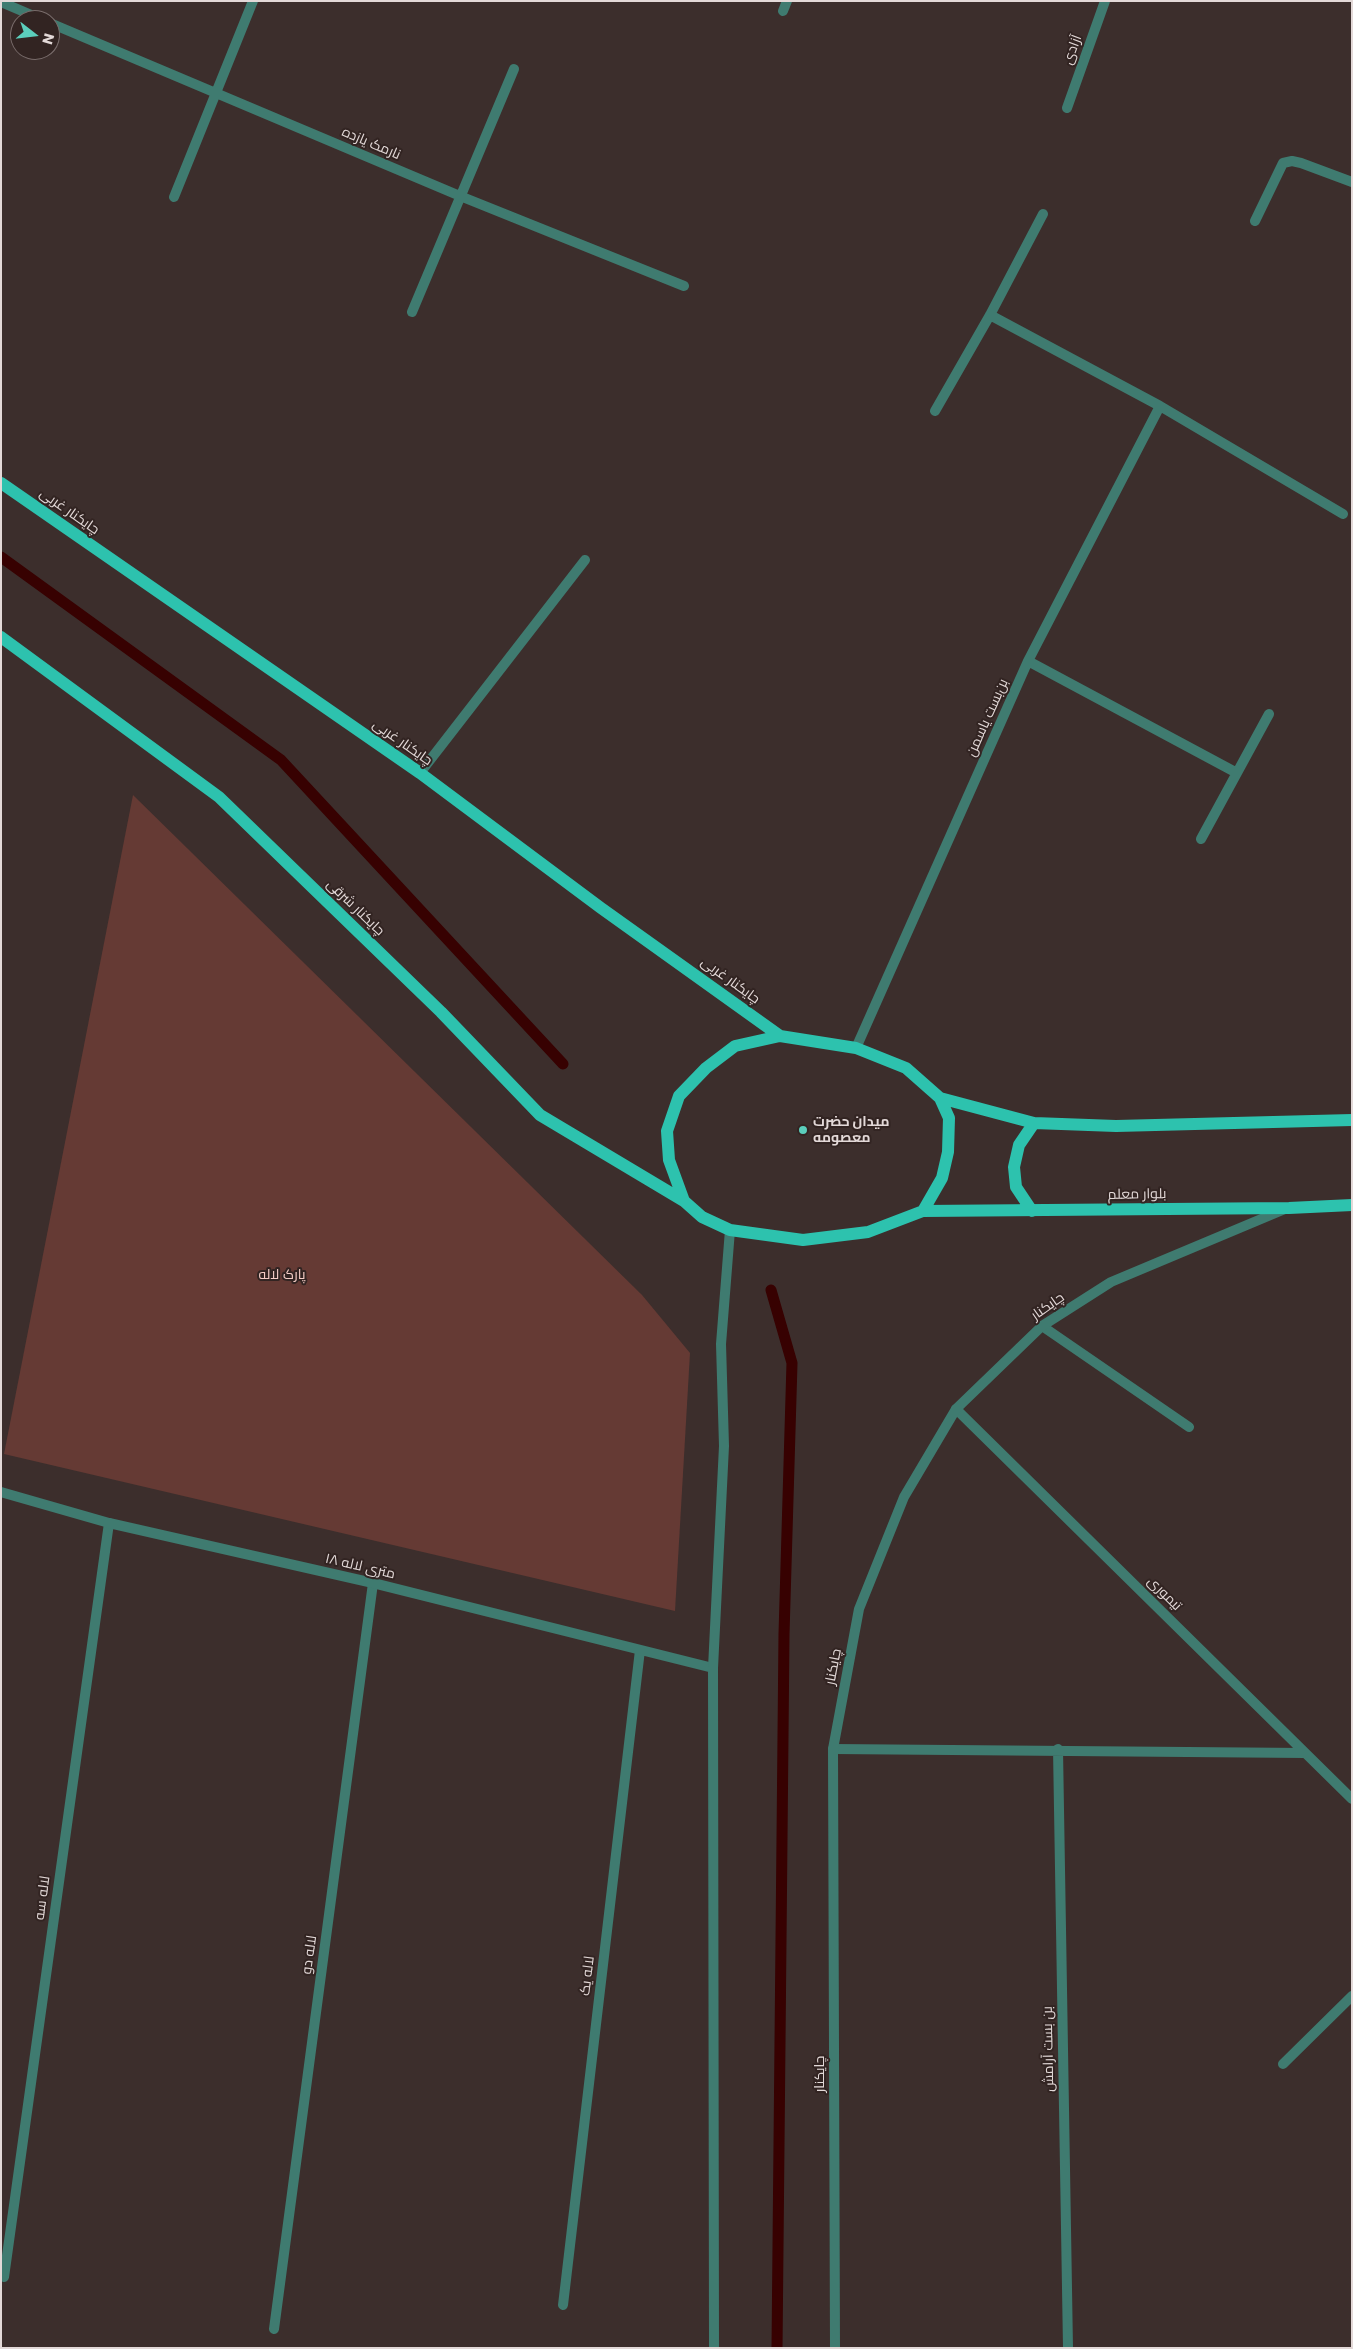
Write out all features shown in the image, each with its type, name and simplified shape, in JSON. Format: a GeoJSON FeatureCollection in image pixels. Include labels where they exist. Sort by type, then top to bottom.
{"type":"FeatureCollection","features":[{"type":"Feature","properties":{"kind":"main road","name":"چایکنار غربی"},"geometry":{"type":"LineString","coordinates":[[1,483],[420,773],[601,908],[780,1036]]}},
{"type":"Feature","properties":{"kind":"main road","name":"چایکنار شرقی"},"geometry":{"type":"LineString","coordinates":[[1,637],[219,797],[441,1012],[540,1115],[684,1200]]}},
{"type":"Feature","properties":{"kind":"main road"},"geometry":{"type":"LineString","coordinates":[[780,1036],[823,1041],[856,1048],[906,1068],[940,1098],[949,1118],[948,1152],[942,1178],[923,1211],[868,1232],[803,1240],[730,1230],[702,1217],[684,1200],[669,1160],[667,1131],[679,1096],[706,1068],[735,1046],[780,1036]]}},
{"type":"Feature","properties":{"kind":"main road"},"geometry":{"type":"LineString","coordinates":[[940,1098],[1034,1123],[1116,1126],[1352,1120]]}},
{"type":"Feature","properties":{"kind":"main road"},"geometry":{"type":"LineString","coordinates":[[1032,1211],[1016,1187],[1014,1167],[1019,1145],[1034,1123]]}},
{"type":"Feature","properties":{"kind":"main road","name":"بلوار معلم"},"geometry":{"type":"LineString","coordinates":[[923,1211],[1289,1208],[1352,1204]]}},
{"type":"Feature","properties":{"kind":"street"},"geometry":{"type":"LineString","coordinates":[[174,197],[253,1]]}},
{"type":"Feature","properties":{"kind":"street","name":"آزادی"},"geometry":{"type":"LineString","coordinates":[[1068,108],[1106,1]]}},
{"type":"Feature","properties":{"kind":"street"},"geometry":{"type":"LineString","coordinates":[[1,2],[20,10]]}},
{"type":"Feature","properties":{"kind":"street","name":"نارمک یازده"},"geometry":{"type":"LineString","coordinates":[[60,27],[460,196],[684,286]]}},
{"type":"Feature","properties":{"kind":"street"},"geometry":{"type":"LineString","coordinates":[[412,312],[514,70]]}},
{"type":"Feature","properties":{"kind":"street"},"geometry":{"type":"LineString","coordinates":[[1255,221],[1283,163],[1292,161],[1301,163],[1352,182]]}},
{"type":"Feature","properties":{"kind":"street"},"geometry":{"type":"LineString","coordinates":[[934,411],[990,315],[1043,214]]}},
{"type":"Feature","properties":{"kind":"street"},"geometry":{"type":"LineString","coordinates":[[990,315],[1160,406],[1343,514]]}},
{"type":"Feature","properties":{"kind":"street","name":"بن‌بست یاسمن"},"geometry":{"type":"LineString","coordinates":[[856,1048],[1028,661],[1160,406]]}},
{"type":"Feature","properties":{"kind":"street"},"geometry":{"type":"LineString","coordinates":[[420,773],[585,560]]}},
{"type":"Feature","properties":{"kind":"street"},"geometry":{"type":"LineString","coordinates":[[1028,661],[1237,772]]}},
{"type":"Feature","properties":{"kind":"street"},"geometry":{"type":"LineString","coordinates":[[1202,839],[1269,714]]}},
{"type":"Feature","properties":{"kind":"street","name":"چایکنار"},"geometry":{"type":"LineString","coordinates":[[836,2348],[833,1749],[859,1609],[904,1497],[956,1409],[1042,1326],[1111,1282],[1289,1208]]}},
{"type":"Feature","properties":{"kind":"street"},"geometry":{"type":"LineString","coordinates":[[714,2348],[713,1668],[724,1446],[721,1344],[730,1230]]}},
{"type":"Feature","properties":{"kind":"street"},"geometry":{"type":"LineString","coordinates":[[1042,1326],[1189,1427]]}},
{"type":"Feature","properties":{"kind":"street","name":"تیموری"},"geometry":{"type":"LineString","coordinates":[[956,1409],[1350,1794]]}},
{"type":"Feature","properties":{"kind":"street","name":"۱۸ متری لاله"},"geometry":{"type":"LineString","coordinates":[[1,1492],[110,1523],[373,1583],[713,1668]]}},
{"type":"Feature","properties":{"kind":"street","name":"لاله سه"},"geometry":{"type":"LineString","coordinates":[[4,2277],[110,1523]]}},
{"type":"Feature","properties":{"kind":"street","name":"لاله دو"},"geometry":{"type":"LineString","coordinates":[[274,2330],[373,1583]]}},
{"type":"Feature","properties":{"kind":"street","name":"لاله یک"},"geometry":{"type":"LineString","coordinates":[[563,2305],[640,1650]]}},
{"type":"Feature","properties":{"kind":"street"},"geometry":{"type":"LineString","coordinates":[[833,1749],[1058,1749],[1306,1753]]}},
{"type":"Feature","properties":{"kind":"street","name":"بن بست آرامش"},"geometry":{"type":"LineString","coordinates":[[1058,1749],[1068,2348]]}},
{"type":"Feature","properties":{"kind":"street"},"geometry":{"type":"LineString","coordinates":[[1283,2064],[1352,1996]]}},
{"type":"Feature","properties":{"kind":"green space","name":"پارک لاله"},"geometry":{"type":"Polygon","coordinates":[[[133,795],[642,1295],[690,1353],[675,1611],[4,1454],[133,795]]]}},
{"type":"Feature","properties":{"kind":"waterway"},"geometry":{"type":"LineString","coordinates":[[1,557],[281,760],[563,1064]]}},
{"type":"Feature","properties":{"kind":"waterway"},"geometry":{"type":"LineString","coordinates":[[771,1290],[792,1363],[784,1634],[777,2348]]}},
{"type":"Feature","properties":{"kind":"place","name":"میدان حضرت معصومه"},"geometry":{"type":"Point","coordinates":[803,1130]}}]}
